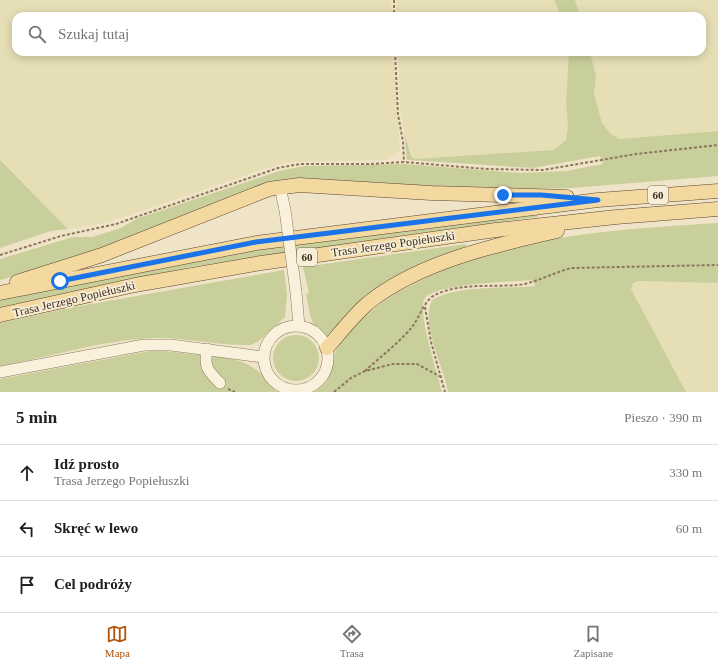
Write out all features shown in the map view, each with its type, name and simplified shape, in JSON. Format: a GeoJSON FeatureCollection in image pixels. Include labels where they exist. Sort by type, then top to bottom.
{"type":"FeatureCollection","features":[{"type":"Feature","properties":{"kind":"main road"},"geometry":{"type":"LineString","coordinates":[[0,287],[102,255],[269,189],[280,187],[299,185],[431,193],[541,195],[598,200]]}},
{"type":"Feature","properties":{"kind":"main road","name":"Trasa Jerzego Popiełuszki"},"geometry":{"type":"LineString","coordinates":[[0,293],[256,242],[598,200],[718,191]]}},
{"type":"Feature","properties":{"kind":"main road","name":"Trasa Jerzego Popiełuszki"},"geometry":{"type":"LineString","coordinates":[[0,316],[135,285],[262,263],[496,230],[616,217],[718,209]]}},
{"type":"Feature","properties":{"kind":"main road"},"geometry":{"type":"LineString","coordinates":[[327,348],[368,303],[394,286],[429,269],[486,247],[616,217]]}},
{"type":"Feature","properties":{"kind":"street"},"geometry":{"type":"LineString","coordinates":[[280,187],[285,210],[299,326]]}},
{"type":"Feature","properties":{"kind":"street"},"geometry":{"type":"LineString","coordinates":[[299,326],[313,330],[324,341],[327,348],[328,356],[326,371],[316,383],[302,390],[286,389],[273,381],[265,367],[263,357],[268,342],[273,334],[281,329],[299,326]]}},
{"type":"Feature","properties":{"kind":"street"},"geometry":{"type":"LineString","coordinates":[[0,372],[144,345],[171,345],[263,357]]}},
{"type":"Feature","properties":{"kind":"street"},"geometry":{"type":"LineString","coordinates":[[207,349],[206,365],[208,370],[220,383]]}},
{"type":"Feature","properties":{"kind":"path"},"geometry":{"type":"LineString","coordinates":[[394,0],[394,12]]}},
{"type":"Feature","properties":{"kind":"path"},"geometry":{"type":"LineString","coordinates":[[395,56],[398,114],[403,142],[404,162]]}},
{"type":"Feature","properties":{"kind":"path"},"geometry":{"type":"LineString","coordinates":[[0,255],[61,236],[116,224],[278,168],[300,164],[370,164],[404,162],[486,169],[543,170],[636,154],[718,145]]}},
{"type":"Feature","properties":{"kind":"path"},"geometry":{"type":"LineString","coordinates":[[365,371],[411,328],[428,300],[437,294],[481,286],[526,283],[571,268],[718,265]]}},
{"type":"Feature","properties":{"kind":"path"},"geometry":{"type":"LineString","coordinates":[[425,306],[427,321],[445,392]]}},
{"type":"Feature","properties":{"kind":"path"},"geometry":{"type":"LineString","coordinates":[[334,392],[351,378],[365,371],[393,364],[416,364],[441,377]]}},
{"type":"Feature","properties":{"kind":"shaded area"},"geometry":{"type":"Polygon","coordinates":[[[0,0],[391,0],[392,12],[12,12],[12,56],[393,56],[400,149],[396,154],[387,160],[291,162],[263,169],[130,215],[95,225],[68,229],[0,160],[0,0]]]}},
{"type":"Feature","properties":{"kind":"shaded area"},"geometry":{"type":"Polygon","coordinates":[[[396,0],[554,0],[559,12],[396,12],[396,0]]]}},
{"type":"Feature","properties":{"kind":"shaded area"},"geometry":{"type":"Polygon","coordinates":[[[575,0],[718,0],[718,131],[619,139],[610,133],[602,123],[594,94],[596,76],[591,56],[706,56],[706,12],[579,12],[575,0]]]}},
{"type":"Feature","properties":{"kind":"shaded area"},"geometry":{"type":"Polygon","coordinates":[[[398,56],[569,56],[566,102],[568,127],[566,140],[554,150],[414,159],[404,132],[400,110],[398,56]]]}},
{"type":"Feature","properties":{"kind":"shaded area"},"geometry":{"type":"Polygon","coordinates":[[[639,281],[718,283],[718,392],[686,392],[631,289],[633,283],[639,281]]]}},
{"type":"Feature","properties":{"kind":"green space"},"geometry":{"type":"Polygon","coordinates":[[[554,0],[575,0],[579,12],[559,12],[554,0]]]}},
{"type":"Feature","properties":{"kind":"green space"},"geometry":{"type":"Polygon","coordinates":[[[569,56],[591,56],[596,76],[594,94],[602,123],[610,133],[619,139],[718,131],[718,176],[572,188],[532,189],[477,189],[297,178],[279,180],[61,264],[0,280],[0,259],[73,237],[92,237],[121,228],[136,219],[279,171],[305,166],[404,164],[521,173],[566,171],[603,164],[600,156],[533,168],[407,160],[404,132],[411,155],[414,159],[554,150],[566,140],[568,127],[566,102],[569,56]]]}},
{"type":"Feature","properties":{"kind":"green space"},"geometry":{"type":"Polygon","coordinates":[[[0,160],[68,229],[51,231],[0,248],[0,160]]]}},
{"type":"Feature","properties":{"kind":"green space"},"geometry":{"type":"Polygon","coordinates":[[[537,210],[538,217],[397,236],[191,267],[0,309],[0,298],[267,246],[537,210]]]}},
{"type":"Feature","properties":{"kind":"green space"},"geometry":{"type":"Polygon","coordinates":[[[718,223],[718,283],[639,281],[633,283],[631,289],[686,392],[448,392],[431,333],[429,310],[432,300],[442,295],[467,290],[535,286],[532,280],[474,284],[456,287],[430,294],[424,300],[423,307],[426,331],[442,392],[314,392],[322,387],[330,376],[333,359],[338,346],[345,335],[355,325],[390,297],[437,273],[470,260],[540,242],[611,231],[718,223]]]}},
{"type":"Feature","properties":{"kind":"green space"},"geometry":{"type":"Polygon","coordinates":[[[466,244],[466,248],[450,254],[328,338],[313,323],[306,294],[309,293],[303,267],[466,244]]]}},
{"type":"Feature","properties":{"kind":"green space"},"geometry":{"type":"Polygon","coordinates":[[[284,270],[287,294],[285,317],[259,341],[251,345],[166,338],[135,339],[96,345],[0,366],[0,323],[74,307],[284,270]]]}},
{"type":"Feature","properties":{"kind":"green space"},"geometry":{"type":"Polygon","coordinates":[[[296,335],[309,339],[315,345],[319,358],[315,371],[309,377],[296,381],[283,377],[277,371],[273,358],[277,345],[283,339],[296,335]]]}},
{"type":"Feature","properties":{"kind":"green space"},"geometry":{"type":"Polygon","coordinates":[[[155,350],[200,355],[218,377],[210,359],[212,357],[224,357],[238,360],[256,369],[277,392],[0,392],[0,379],[155,350]]]}},
{"type":"Feature","properties":{"kind":"route"},"geometry":{"type":"LineString","coordinates":[[60,281],[256,242],[598,200],[541,195],[503,195]]}}]}
